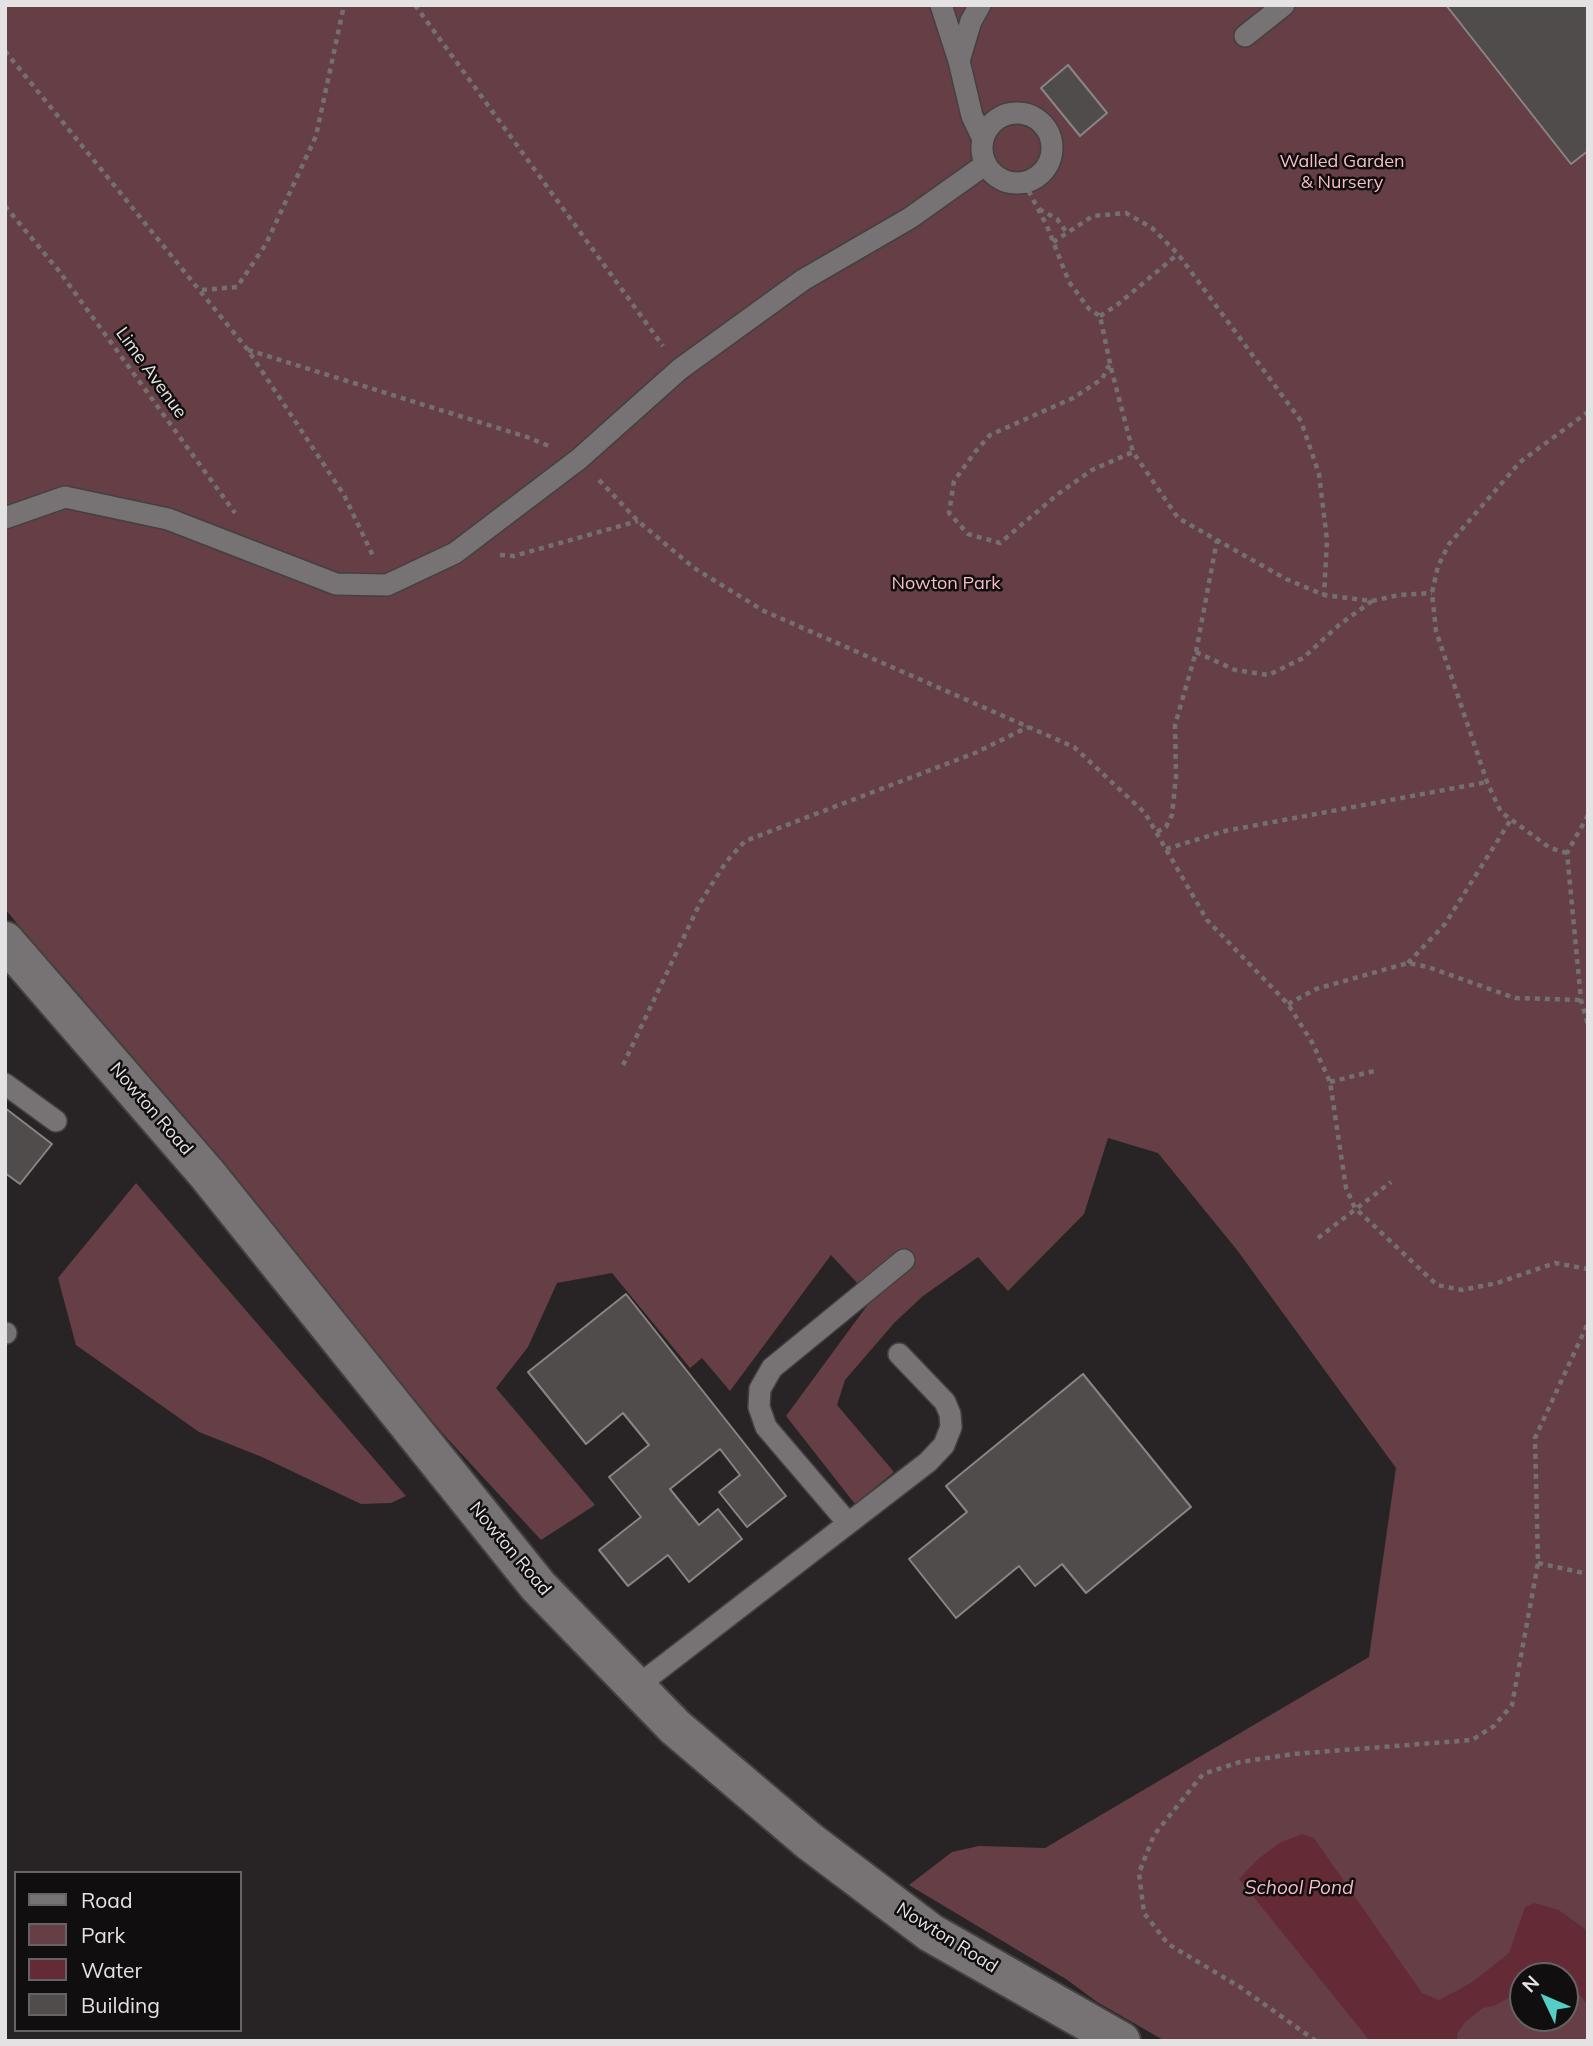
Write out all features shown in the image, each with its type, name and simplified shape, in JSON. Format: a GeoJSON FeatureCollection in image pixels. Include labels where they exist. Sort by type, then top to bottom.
{"type":"FeatureCollection","features":[{"type":"Feature","properties":{"kind":"street","name":"Nowton Road"},"geometry":{"type":"LineString","coordinates":[[5,941],[207,1174],[538,1586],[675,1727],[809,1842],[931,1933],[1121,2041]]}},
{"type":"Feature","properties":{"kind":"lane"},"geometry":{"type":"LineString","coordinates":[[940,5],[960,61],[972,116],[983,139]]}},
{"type":"Feature","properties":{"kind":"lane"},"geometry":{"type":"LineString","coordinates":[[960,61],[971,21],[980,5]]}},
{"type":"Feature","properties":{"kind":"lane"},"geometry":{"type":"LineString","coordinates":[[1245,36],[1284,5]]}},
{"type":"Feature","properties":{"kind":"lane"},"geometry":{"type":"LineString","coordinates":[[1017,113],[1038,120],[1046,128],[1051,139],[1049,161],[1044,171],[1035,178],[1012,183],[992,173],[986,164],[982,152],[983,139],[996,120],[1017,113]]}},
{"type":"Feature","properties":{"kind":"lane"},"geometry":{"type":"LineString","coordinates":[[5,518],[65,497],[168,519],[336,584],[387,584],[455,553],[579,459],[680,369],[803,280],[910,218],[986,164]]}},
{"type":"Feature","properties":{"kind":"lane"},"geometry":{"type":"LineString","coordinates":[[5,1084],[56,1121]]}},
{"type":"Feature","properties":{"kind":"lane"},"geometry":{"type":"LineString","coordinates":[[848,1523],[766,1427],[759,1407],[760,1389],[772,1368],[904,1260]]}},
{"type":"Feature","properties":{"kind":"lane"},"geometry":{"type":"LineString","coordinates":[[636,1687],[928,1462],[944,1445],[951,1427],[950,1414],[944,1402],[900,1354]]}},
{"type":"Feature","properties":{"kind":"path"},"geometry":{"type":"LineString","coordinates":[[201,290],[237,287],[266,244],[316,136],[344,5]]}},
{"type":"Feature","properties":{"kind":"path"},"geometry":{"type":"LineString","coordinates":[[415,5],[680,369]]}},
{"type":"Feature","properties":{"kind":"path"},"geometry":{"type":"LineString","coordinates":[[5,51],[248,350],[344,495],[387,584]]}},
{"type":"Feature","properties":{"kind":"path"},"geometry":{"type":"LineString","coordinates":[[1024,182],[1054,242],[1069,282],[1089,309],[1100,316],[1133,452],[1178,518],[1286,579],[1324,595],[1372,601],[1399,595],[1432,593]]}},
{"type":"Feature","properties":{"kind":"path","name":"Lime Avenue"},"geometry":{"type":"LineString","coordinates":[[5,206],[60,271],[237,515]]}},
{"type":"Feature","properties":{"kind":"path"},"geometry":{"type":"LineString","coordinates":[[1037,207],[1056,219],[1067,233]]}},
{"type":"Feature","properties":{"kind":"path"},"geometry":{"type":"LineString","coordinates":[[1054,242],[1093,216],[1126,213],[1152,228],[1178,254],[1301,421],[1319,474],[1327,540],[1324,595]]}},
{"type":"Feature","properties":{"kind":"path"},"geometry":{"type":"LineString","coordinates":[[1100,316],[1178,254]]}},
{"type":"Feature","properties":{"kind":"path"},"geometry":{"type":"LineString","coordinates":[[248,350],[527,437],[579,459],[638,521],[694,568],[764,611],[1074,747],[1145,813],[1207,920],[1288,1004],[1313,1044],[1330,1082],[1346,1188],[1355,1208],[1437,1285],[1462,1290],[1497,1283],[1555,1263],[1588,1269]]}},
{"type":"Feature","properties":{"kind":"path"},"geometry":{"type":"LineString","coordinates":[[1111,368],[1108,367],[1102,379],[1073,398],[990,435],[954,481],[949,513],[968,534],[1000,543],[1058,494],[1092,470],[1133,452]]}},
{"type":"Feature","properties":{"kind":"path"},"geometry":{"type":"LineString","coordinates":[[1567,853],[1550,848],[1501,812],[1487,782],[1436,631],[1432,593],[1438,566],[1449,544],[1520,463],[1588,412]]}},
{"type":"Feature","properties":{"kind":"path"},"geometry":{"type":"LineString","coordinates":[[455,553],[514,556],[638,521]]}},
{"type":"Feature","properties":{"kind":"path"},"geometry":{"type":"LineString","coordinates":[[1157,832],[1166,827],[1172,814],[1176,776],[1175,725],[1196,652],[1217,540]]}},
{"type":"Feature","properties":{"kind":"path"},"geometry":{"type":"LineString","coordinates":[[1196,652],[1236,670],[1269,675],[1303,658],[1339,625],[1372,601]]}},
{"type":"Feature","properties":{"kind":"path"},"geometry":{"type":"LineString","coordinates":[[623,1065],[700,903],[726,862],[745,841],[975,752],[1028,727]]}},
{"type":"Feature","properties":{"kind":"path"},"geometry":{"type":"LineString","coordinates":[[1166,849],[1238,829],[1487,782]]}},
{"type":"Feature","properties":{"kind":"path"},"geometry":{"type":"LineString","coordinates":[[1588,815],[1567,853],[1581,1000],[1588,1025]]}},
{"type":"Feature","properties":{"kind":"path"},"geometry":{"type":"LineString","coordinates":[[1408,964],[1446,923],[1510,821]]}},
{"type":"Feature","properties":{"kind":"path"},"geometry":{"type":"LineString","coordinates":[[1288,1004],[1316,989],[1408,964],[1427,967],[1515,998],[1581,1000]]}},
{"type":"Feature","properties":{"kind":"path"},"geometry":{"type":"LineString","coordinates":[[1330,1082],[1374,1070]]}},
{"type":"Feature","properties":{"kind":"path"},"geometry":{"type":"LineString","coordinates":[[1318,1238],[1391,1182]]}},
{"type":"Feature","properties":{"kind":"path"},"geometry":{"type":"LineString","coordinates":[[1316,2041],[1240,1987],[1168,1944],[1144,1913],[1139,1873],[1154,1835],[1202,1774],[1240,1762],[1293,1754],[1472,1740],[1494,1726],[1511,1705],[1538,1563],[1535,1438],[1588,1323]]}},
{"type":"Feature","properties":{"kind":"path"},"geometry":{"type":"LineString","coordinates":[[1538,1563],[1588,1574]]}},
{"type":"Feature","properties":{"kind":"green space","name":"Nowton Park"},"geometry":{"type":"Polygon","coordinates":[[[5,5],[1588,5],[1588,2041],[1165,2041],[909,1885],[952,1852],[979,1846],[1045,1848],[1369,1657],[1396,1468],[1237,1250],[1158,1153],[1108,1138],[1084,1214],[1008,1291],[978,1257],[923,1296],[895,1322],[845,1380],[837,1405],[894,1472],[855,1504],[786,1416],[872,1299],[831,1255],[730,1391],[702,1358],[690,1368],[612,1273],[557,1283],[528,1347],[496,1388],[595,1505],[541,1540],[445,1436],[5,909],[5,5]]]}},
{"type":"Feature","properties":{"kind":"green space"},"geometry":{"type":"Polygon","coordinates":[[[136,1183],[406,1496],[391,1503],[361,1504],[262,1457],[199,1432],[76,1345],[58,1278],[136,1183]]]}},
{"type":"Feature","properties":{"kind":"water","name":"School Pond"},"geometry":{"type":"Polygon","coordinates":[[[1302,1834],[1314,1838],[1422,1993],[1439,2000],[1471,1983],[1509,1953],[1525,1907],[1535,1903],[1559,1910],[1585,1929],[1588,1935],[1588,2006],[1579,1994],[1579,1962],[1509,1962],[1509,1998],[1494,2006],[1483,2008],[1465,2022],[1457,2034],[1458,2041],[1370,2041],[1239,1879],[1258,1859],[1281,1842],[1302,1834]]]}},
{"type":"Feature","properties":{"kind":"building"},"geometry":{"type":"Polygon","coordinates":[[[1446,5],[1588,5],[1588,151],[1571,164],[1446,5]]]}},
{"type":"Feature","properties":{"kind":"building"},"geometry":{"type":"Polygon","coordinates":[[[1068,65],[1107,113],[1080,136],[1041,88],[1068,65]]]}},
{"type":"Feature","properties":{"kind":"building"},"geometry":{"type":"Polygon","coordinates":[[[5,1108],[52,1144],[20,1184],[5,1173],[5,1108]]]}},
{"type":"Feature","properties":{"kind":"building"},"geometry":{"type":"Polygon","coordinates":[[[626,1294],[786,1496],[747,1527],[719,1492],[740,1475],[720,1449],[670,1489],[699,1525],[718,1509],[742,1539],[689,1582],[668,1555],[628,1586],[599,1550],[641,1517],[609,1477],[649,1445],[623,1413],[586,1444],[528,1372],[626,1294]]]}},
{"type":"Feature","properties":{"kind":"building"},"geometry":{"type":"Polygon","coordinates":[[[1083,1374],[1191,1507],[1086,1593],[1062,1564],[1035,1586],[1019,1566],[956,1618],[909,1559],[967,1512],[946,1486],[1083,1374]]]}},
{"type":"Feature","properties":{"kind":"park label","name":"Walled Garden & Nursery"},"geometry":{"type":"Point","coordinates":[1342,172]}}]}
